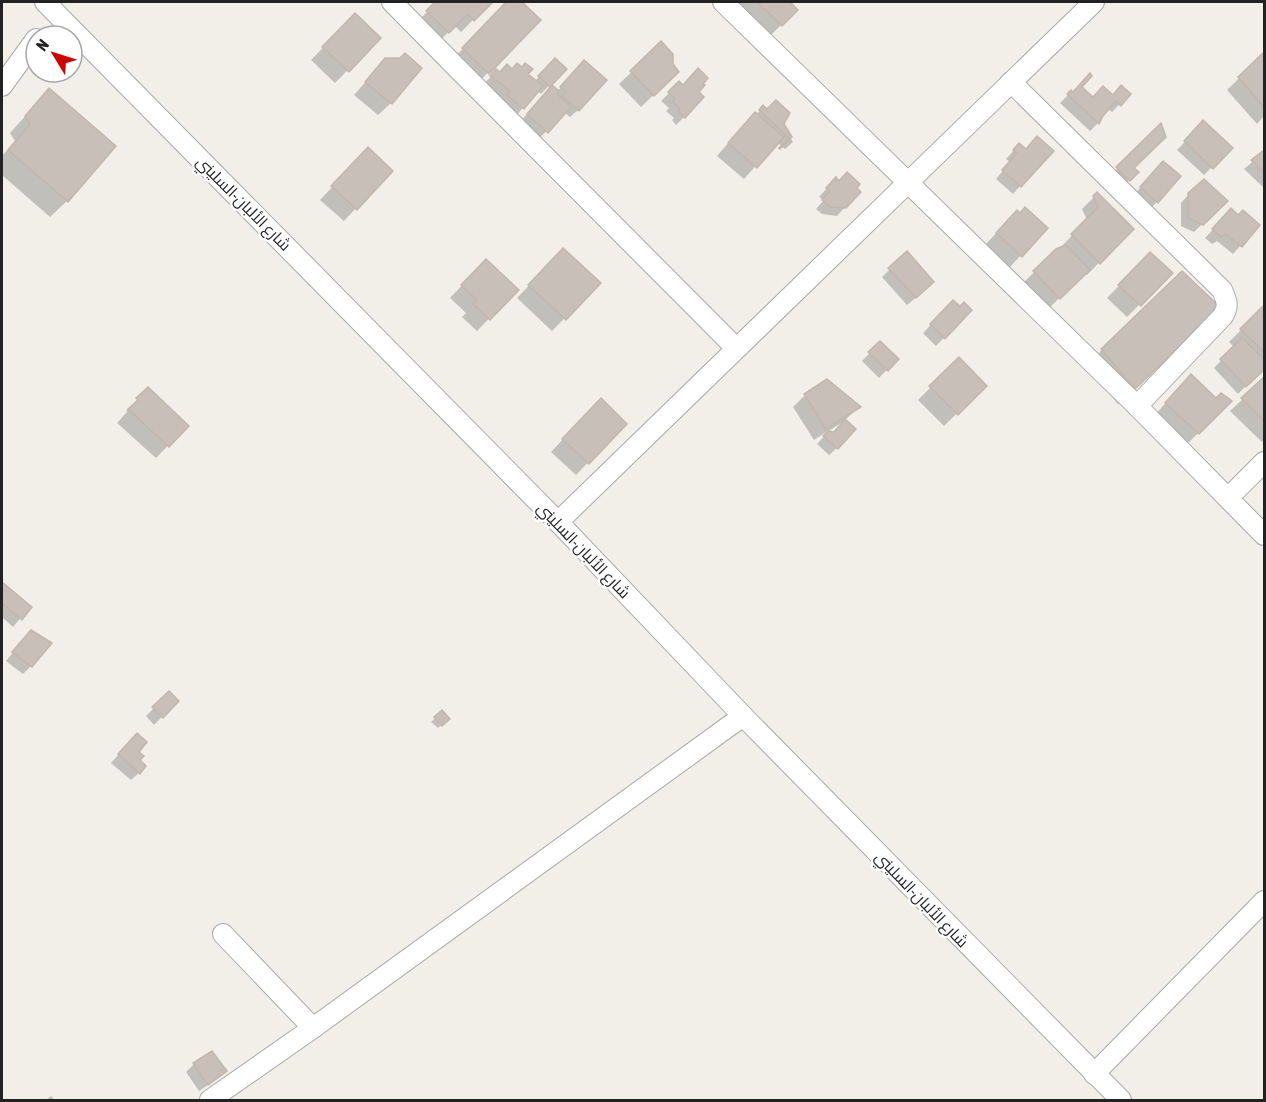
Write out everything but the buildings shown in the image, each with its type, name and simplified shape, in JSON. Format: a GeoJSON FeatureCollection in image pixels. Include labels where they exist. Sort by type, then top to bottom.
{"type":"FeatureCollection","features":[{"type":"Feature","properties":{"kind":"street"},"geometry":{"type":"LineString","coordinates":[[392,2],[736,348]]}},
{"type":"Feature","properties":{"kind":"street"},"geometry":{"type":"LineString","coordinates":[[723,2],[1137,406],[1264,535]]}},
{"type":"Feature","properties":{"kind":"street"},"geometry":{"type":"LineString","coordinates":[[558,522],[1094,2]]}},
{"type":"Feature","properties":{"kind":"street"},"geometry":{"type":"LineString","coordinates":[[43,24],[50,7]]}},
{"type":"Feature","properties":{"kind":"street","name":"شارع الألبان-السليني"},"geometry":{"type":"LineString","coordinates":[[50,7],[558,522],[743,717],[1121,1101]]}},
{"type":"Feature","properties":{"kind":"street"},"geometry":{"type":"LineString","coordinates":[[2,86],[24,56]]}},
{"type":"Feature","properties":{"kind":"street"},"geometry":{"type":"LineString","coordinates":[[1011,82],[1222,290],[1227,300],[1228,307],[1223,316],[1137,406]]}},
{"type":"Feature","properties":{"kind":"street"},"geometry":{"type":"LineString","coordinates":[[1228,498],[1264,462]]}},
{"type":"Feature","properties":{"kind":"street"},"geometry":{"type":"LineString","coordinates":[[210,1101],[743,717]]}},
{"type":"Feature","properties":{"kind":"street"},"geometry":{"type":"LineString","coordinates":[[1094,1074],[1264,901]]}},
{"type":"Feature","properties":{"kind":"street"},"geometry":{"type":"LineString","coordinates":[[223,934],[313,1028]]}}]}
